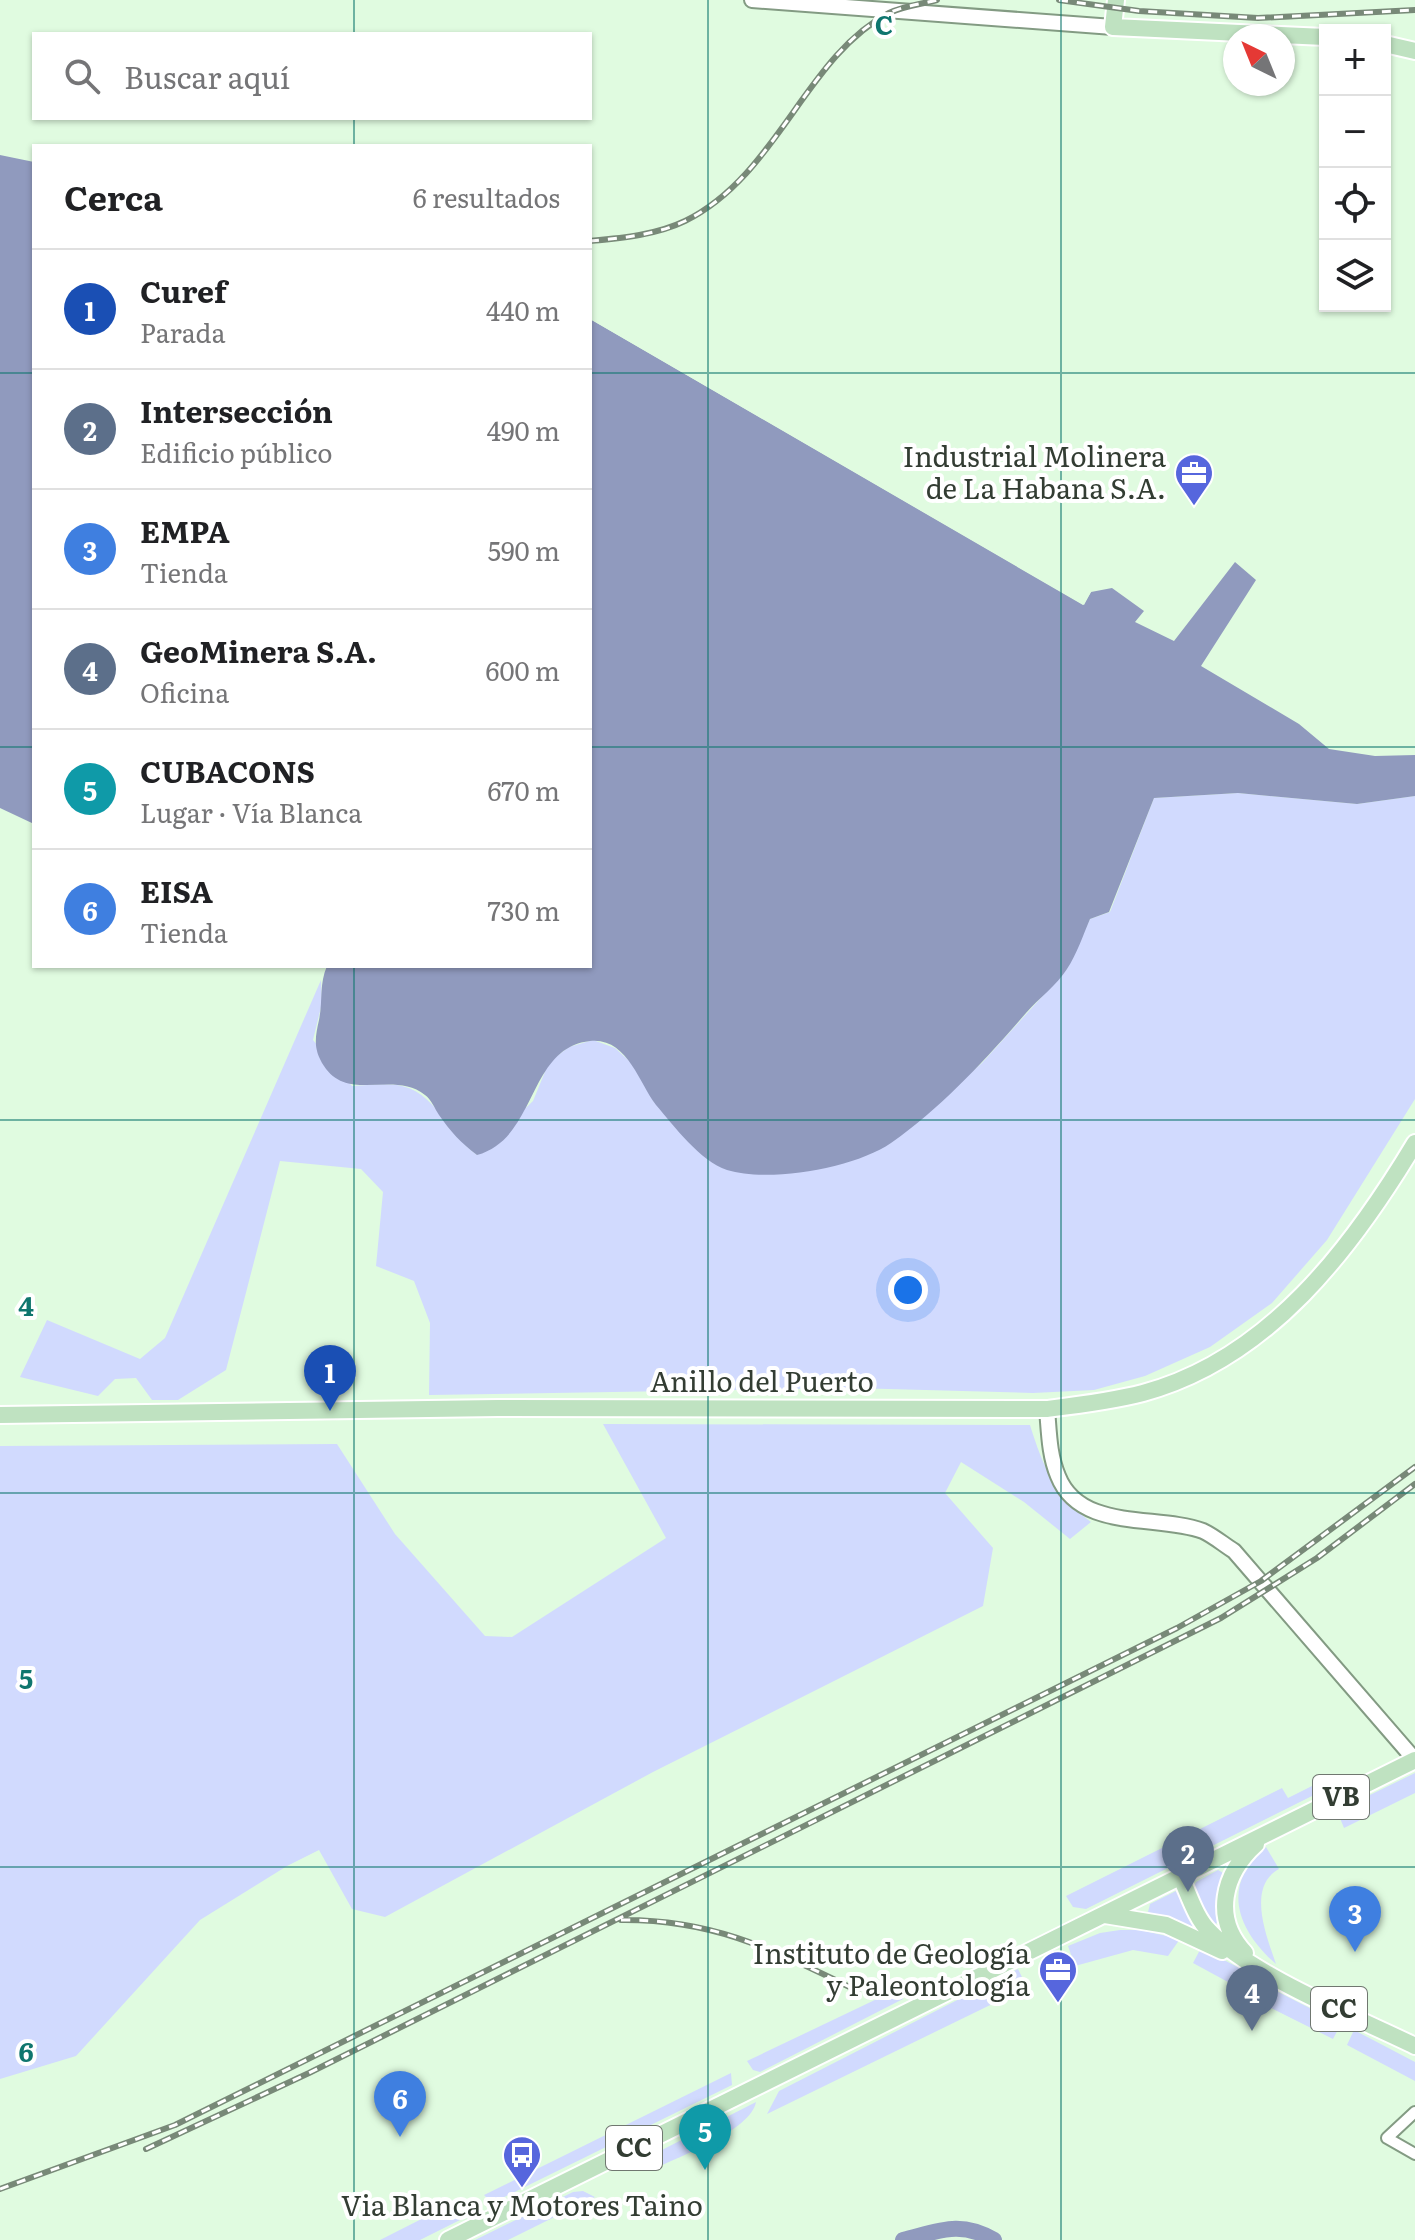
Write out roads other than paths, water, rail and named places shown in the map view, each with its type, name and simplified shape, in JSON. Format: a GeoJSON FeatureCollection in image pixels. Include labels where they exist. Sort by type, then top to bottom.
{"type":"FeatureCollection","features":[{"type":"Feature","properties":{"kind":"main road"},"geometry":{"type":"LineString","coordinates":[[752,0],[1113,27],[1319,37]]}},
{"type":"Feature","properties":{"kind":"main road"},"geometry":{"type":"LineString","coordinates":[[1113,27],[1116,0]]}},
{"type":"Feature","properties":{"kind":"main road"},"geometry":{"type":"LineString","coordinates":[[1391,45],[1415,51]]}},
{"type":"Feature","properties":{"kind":"main road","name":"Anillo del Puerto"},"geometry":{"type":"LineString","coordinates":[[0,1415],[498,1408],[1047,1409],[1135,1395],[1177,1381],[1267,1326],[1314,1284],[1352,1240],[1415,1143]]}},
{"type":"Feature","properties":{"kind":"main road"},"geometry":{"type":"LineString","coordinates":[[1047,1409],[1051,1454],[1059,1479],[1074,1500],[1105,1514],[1203,1532],[1234,1551],[1415,1760]]}},
{"type":"Feature","properties":{"kind":"main road","name":"VB"},"geometry":{"type":"LineString","coordinates":[[1180,1876],[1415,1760]]}},
{"type":"Feature","properties":{"kind":"main road"},"geometry":{"type":"LineString","coordinates":[[1263,1971],[1235,1940],[1224,1909],[1226,1889],[1238,1863],[1268,1834]]}},
{"type":"Feature","properties":{"kind":"main road","name":"CC"},"geometry":{"type":"LineString","coordinates":[[448,2240],[1180,1876],[1209,1931],[1263,1971]]}},
{"type":"Feature","properties":{"kind":"main road","name":"CC"},"geometry":{"type":"LineString","coordinates":[[1105,1915],[1166,1925],[1415,2046]]}},
{"type":"Feature","properties":{"kind":"street"},"geometry":{"type":"LineString","coordinates":[[1415,2112],[1387,2138],[1415,2154]]}},
{"type":"Feature","properties":{"kind":"waterway"},"geometry":{"type":"LineString","coordinates":[[903,2240],[949,2229],[970,2230],[994,2240]]}},
{"type":"Feature","properties":{"kind":"railway"},"geometry":{"type":"LineString","coordinates":[[592,241],[662,230],[685,221],[717,201],[768,147],[812,86],[860,33],[889,13],[937,0]]}},
{"type":"Feature","properties":{"kind":"railway"},"geometry":{"type":"LineString","coordinates":[[1059,0],[1139,11],[1258,18],[1415,10]]}},
{"type":"Feature","properties":{"kind":"railway"},"geometry":{"type":"LineString","coordinates":[[0,2189],[175,2125],[1177,1628],[1261,1581],[1415,1467]]}},
{"type":"Feature","properties":{"kind":"railway"},"geometry":{"type":"LineString","coordinates":[[146,2149],[309,2073],[1221,1618],[1317,1558],[1415,1484]]}},
{"type":"Feature","properties":{"kind":"railway"},"geometry":{"type":"LineString","coordinates":[[621,1920],[655,1921],[715,1931],[771,1951],[858,1991]]}},
{"type":"Feature","properties":{"kind":"place","name":"Industrial Molinera de La Habana S.A."},"geometry":{"type":"Point","coordinates":[1194,507]}},
{"type":"Feature","properties":{"kind":"place","name":"Curef"},"geometry":{"type":"Point","coordinates":[330,1411]}},
{"type":"Feature","properties":{"kind":"place","name":"Intersección"},"geometry":{"type":"Point","coordinates":[1188,1892]}},
{"type":"Feature","properties":{"kind":"place","name":"EMPA"},"geometry":{"type":"Point","coordinates":[1355,1952]}},
{"type":"Feature","properties":{"kind":"place","name":"Instituto de Geología y Paleontología"},"geometry":{"type":"Point","coordinates":[1058,2004]}},
{"type":"Feature","properties":{"kind":"place","name":"GeoMinera S.A."},"geometry":{"type":"Point","coordinates":[1252,2031]}},
{"type":"Feature","properties":{"kind":"place","name":"EISA"},"geometry":{"type":"Point","coordinates":[400,2137]}},
{"type":"Feature","properties":{"kind":"place","name":"CUBACONS"},"geometry":{"type":"Point","coordinates":[705,2170]}},
{"type":"Feature","properties":{"kind":"place","name":"Via Blanca y Motores Taino"},"geometry":{"type":"Point","coordinates":[522,2189]}}]}
